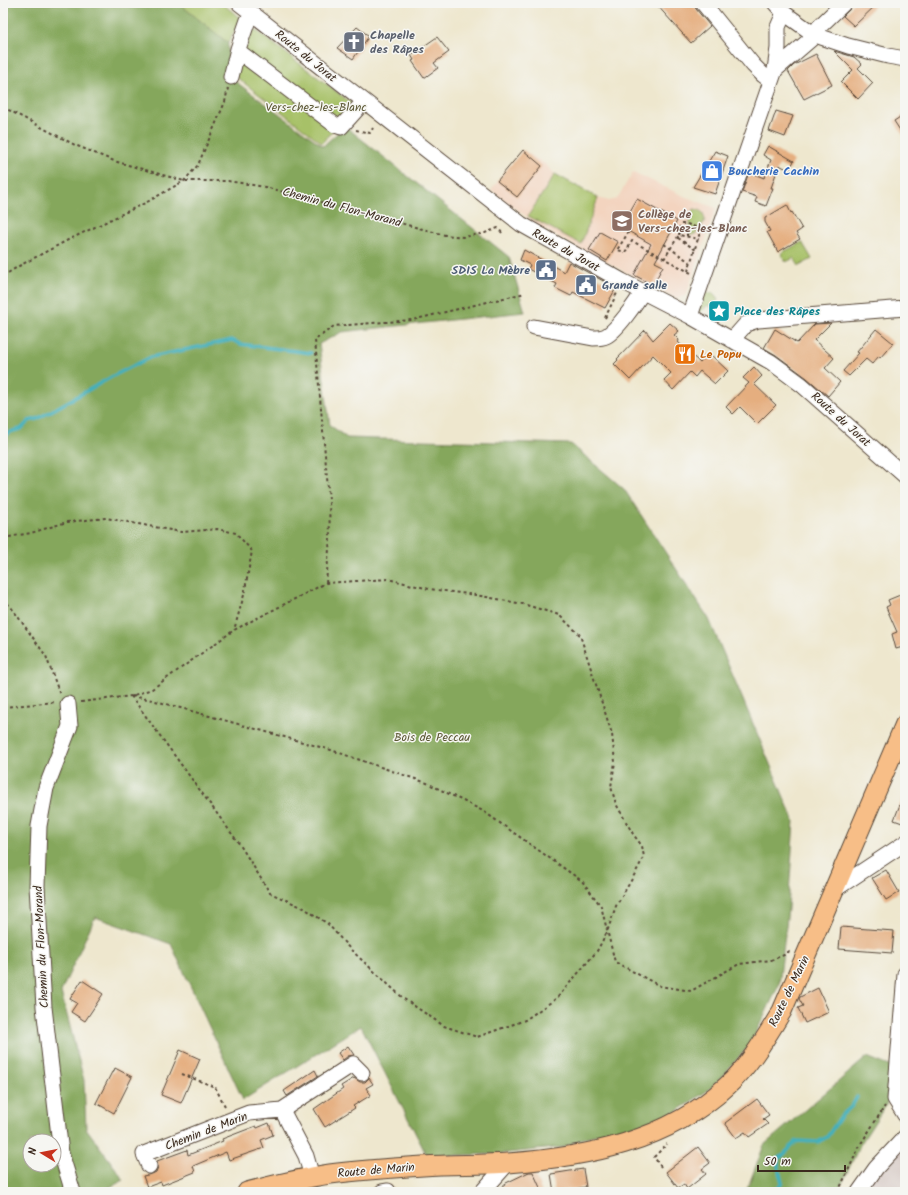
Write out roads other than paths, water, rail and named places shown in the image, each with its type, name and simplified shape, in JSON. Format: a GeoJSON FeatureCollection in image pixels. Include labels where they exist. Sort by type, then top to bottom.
{"type":"FeatureCollection","features":[{"type":"Feature","properties":{"kind":"main road","name":"Route de Marin"},"geometry":{"type":"LineString","coordinates":[[247,1192],[329,1174],[424,1166],[508,1163],[591,1153],[619,1146],[647,1136],[671,1125],[695,1111],[726,1087],[743,1068],[762,1044],[782,1011],[905,724]]}},
{"type":"Feature","properties":{"kind":"street","name":"Route du Jorat"},"geometry":{"type":"LineString","coordinates":[[239,3],[523,225],[771,362],[802,385],[905,476]]}},
{"type":"Feature","properties":{"kind":"street"},"geometry":{"type":"LineString","coordinates":[[703,3],[753,65],[763,75],[773,75],[815,35],[819,27],[844,3]]}},
{"type":"Feature","properties":{"kind":"street"},"geometry":{"type":"LineString","coordinates":[[690,316],[773,75],[778,48],[780,8]]}},
{"type":"Feature","properties":{"kind":"street"},"geometry":{"type":"LineString","coordinates":[[780,8],[815,35],[848,46],[905,59]]}},
{"type":"Feature","properties":{"kind":"street"},"geometry":{"type":"LineString","coordinates":[[231,77],[248,20]]}},
{"type":"Feature","properties":{"kind":"street"},"geometry":{"type":"LineString","coordinates":[[238,51],[335,125],[341,127],[365,102]]}},
{"type":"Feature","properties":{"kind":"street"},"geometry":{"type":"LineString","coordinates":[[534,327],[593,338],[602,338],[612,332],[637,301],[643,291]]}},
{"type":"Feature","properties":{"kind":"street"},"geometry":{"type":"LineString","coordinates":[[732,340],[746,324],[758,320],[905,308]]}},
{"type":"Feature","properties":{"kind":"street","name":"Chemin du Flon-Morand"},"geometry":{"type":"LineString","coordinates":[[65,703],[70,726],[46,788],[39,826],[37,886],[44,1007],[60,1145],[73,1192]]}},
{"type":"Feature","properties":{"kind":"street"},"geometry":{"type":"LineString","coordinates":[[834,890],[905,843]]}},
{"type":"Feature","properties":{"kind":"street"},"geometry":{"type":"LineString","coordinates":[[905,974],[895,1099],[905,1115]]}},
{"type":"Feature","properties":{"kind":"street","name":"Chemin de Marin"},"geometry":{"type":"LineString","coordinates":[[149,1166],[144,1154],[249,1113],[282,1110],[353,1064],[362,1073]]}},
{"type":"Feature","properties":{"kind":"street"},"geometry":{"type":"LineString","coordinates":[[282,1110],[306,1156],[312,1177]]}},
{"type":"Feature","properties":{"kind":"street"},"geometry":{"type":"LineString","coordinates":[[859,1192],[876,1168],[905,1137]]}},
{"type":"Feature","properties":{"kind":"street"},"geometry":{"type":"LineString","coordinates":[[482,1192],[508,1163]]}},
{"type":"Feature","properties":{"kind":"street"},"geometry":{"type":"LineString","coordinates":[[382,1192],[388,1192]]}},
{"type":"Feature","properties":{"kind":"waterway"},"geometry":{"type":"LineString","coordinates":[[3,436],[21,429],[29,421],[37,419],[115,375],[151,357],[232,340],[240,344],[311,353]]}},
{"type":"Feature","properties":{"kind":"waterway"},"geometry":{"type":"LineString","coordinates":[[775,1192],[782,1183],[778,1160],[797,1141],[818,1142],[827,1137],[841,1116],[852,1106],[857,1097]]}},
{"type":"Feature","properties":{"kind":"place","name":"Chapelle des Râpes"},"geometry":{"type":"Point","coordinates":[354,42]}},
{"type":"Feature","properties":{"kind":"place","name":"Boucherie Cachin"},"geometry":{"type":"Point","coordinates":[712,171]}},
{"type":"Feature","properties":{"kind":"place","name":"Collège de Vers-chez-les-Blanc"},"geometry":{"type":"Point","coordinates":[622,221]}},
{"type":"Feature","properties":{"kind":"place","name":"SDIS La Mèbre"},"geometry":{"type":"Point","coordinates":[546,270]}},
{"type":"Feature","properties":{"kind":"place","name":"Grande salle"},"geometry":{"type":"Point","coordinates":[586,285]}},
{"type":"Feature","properties":{"kind":"place","name":"Place des Râpes"},"geometry":{"type":"Point","coordinates":[719,311]}},
{"type":"Feature","properties":{"kind":"place","name":"Le Popu"},"geometry":{"type":"Point","coordinates":[685,354]}},
{"type":"Feature","properties":{"kind":"park label","name":"Vers-chez-les-Blanc"},"geometry":{"type":"Point","coordinates":[316,107]}},
{"type":"Feature","properties":{"kind":"park label","name":"Bois de Peccau"},"geometry":{"type":"Point","coordinates":[432,737]}}]}
